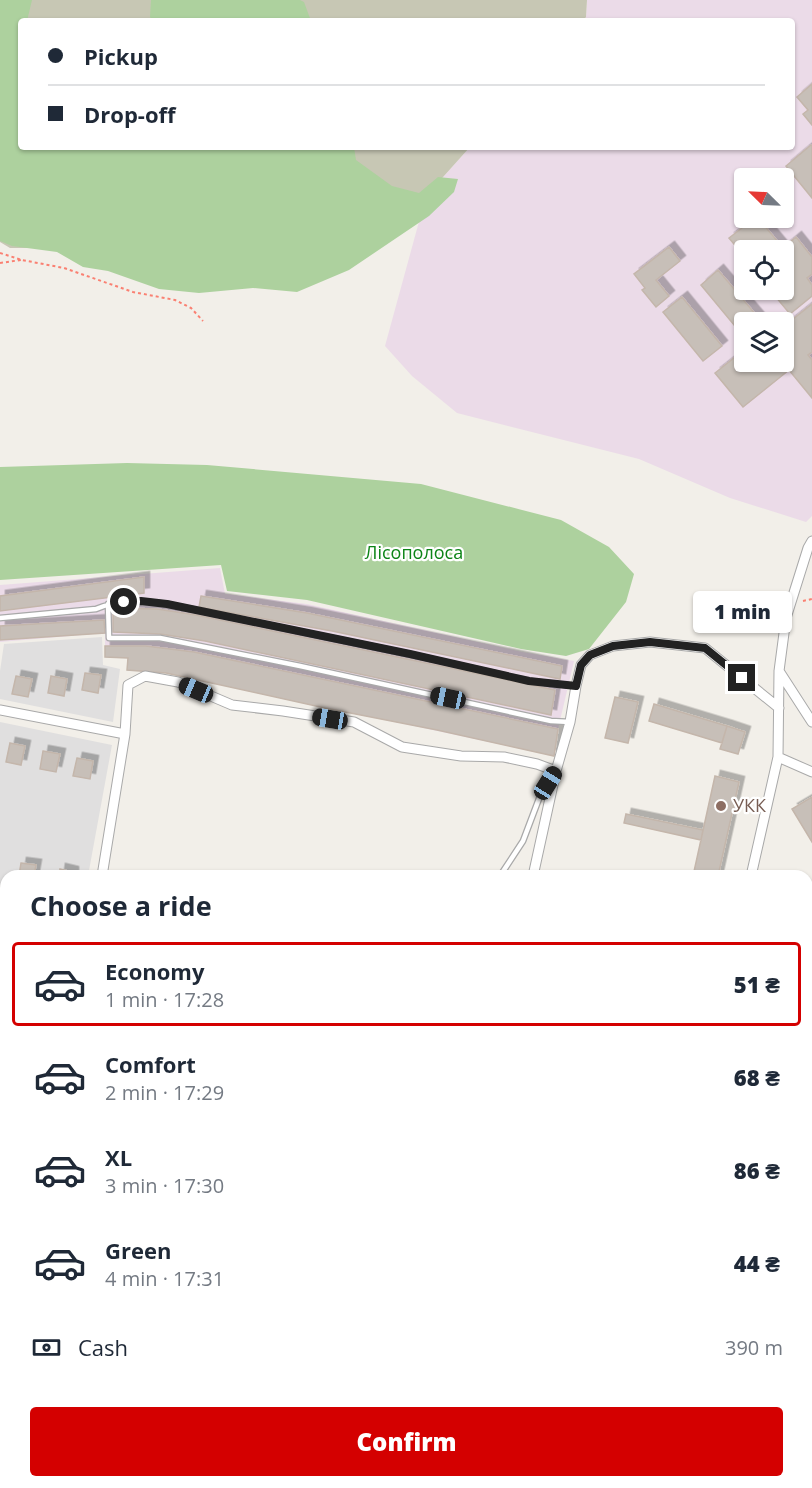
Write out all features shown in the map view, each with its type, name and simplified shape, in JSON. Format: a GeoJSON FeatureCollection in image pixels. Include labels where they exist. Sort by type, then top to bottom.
{"type":"FeatureCollection","features":[{"type":"Feature","properties":{"kind":"street"},"geometry":{"type":"LineString","coordinates":[[752,870],[778,757],[779,671],[786,618],[812,541]]}},
{"type":"Feature","properties":{"kind":"street"},"geometry":{"type":"LineString","coordinates":[[534,870],[556,771],[570,722],[581,665],[590,655],[613,646],[650,642],[705,648],[779,708]]}},
{"type":"Feature","properties":{"kind":"street"},"geometry":{"type":"LineString","coordinates":[[779,671],[812,722]]}},
{"type":"Feature","properties":{"kind":"street"},"geometry":{"type":"LineString","coordinates":[[103,870],[125,734],[128,685],[145,676],[178,682],[232,705],[354,722],[402,747],[461,756],[504,757],[537,764],[556,771]]}},
{"type":"Feature","properties":{"kind":"street"},"geometry":{"type":"LineString","coordinates":[[0,710],[125,734]]}},
{"type":"Feature","properties":{"kind":"street"},"geometry":{"type":"LineString","coordinates":[[778,757],[812,772]]}},
{"type":"Feature","properties":{"kind":"lane"},"geometry":{"type":"LineString","coordinates":[[0,618],[96,609],[108,604],[141,601],[167,604],[529,681],[576,686]]}},
{"type":"Feature","properties":{"kind":"lane"},"geometry":{"type":"LineString","coordinates":[[108,604],[109,638],[160,638],[551,721],[570,722]]}},
{"type":"Feature","properties":{"kind":"lane"},"geometry":{"type":"LineString","coordinates":[[504,870],[523,841],[540,796],[556,771]]}},
{"type":"Feature","properties":{"kind":"path"},"geometry":{"type":"LineString","coordinates":[[0,253],[64,268],[133,292],[175,300],[191,308],[202,321]]}},
{"type":"Feature","properties":{"kind":"path"},"geometry":{"type":"LineString","coordinates":[[0,263],[22,260]]}},
{"type":"Feature","properties":{"kind":"shaded area"},"geometry":{"type":"Polygon","coordinates":[[[0,0],[587,0],[585,18],[18,18],[18,150],[467,150],[426,196],[59,248],[10,248],[0,242],[0,0]]]}},
{"type":"Feature","properties":{"kind":"shaded area"},"geometry":{"type":"Polygon","coordinates":[[[587,0],[812,0],[812,516],[806,522],[730,498],[639,459],[457,413],[412,376],[385,346],[426,196],[467,150],[795,150],[795,18],[585,18],[587,0]]]}},
{"type":"Feature","properties":{"kind":"shaded area"},"geometry":{"type":"Polygon","coordinates":[[[220,568],[225,594],[307,604],[522,652],[574,661],[554,756],[166,673],[127,670],[127,658],[105,657],[105,633],[0,642],[0,585],[220,568]]]}},
{"type":"Feature","properties":{"kind":"shaded area"},"geometry":{"type":"Polygon","coordinates":[[[102,637],[103,665],[120,669],[113,722],[0,699],[0,671],[4,644],[102,637]]]}},
{"type":"Feature","properties":{"kind":"shaded area"},"geometry":{"type":"Polygon","coordinates":[[[0,722],[112,745],[89,870],[0,870],[0,722]]]}},
{"type":"Feature","properties":{"kind":"green space"},"geometry":{"type":"Polygon","coordinates":[[[0,0],[32,0],[28,18],[18,18],[18,150],[354,150],[356,160],[392,186],[419,193],[438,177],[458,179],[454,192],[429,216],[349,270],[297,292],[253,288],[199,293],[159,289],[108,271],[83,267],[57,252],[12,246],[0,241],[0,0]]]}},
{"type":"Feature","properties":{"kind":"green space"},"geometry":{"type":"Polygon","coordinates":[[[151,0],[300,0],[304,2],[310,18],[151,18],[151,0]]]}},
{"type":"Feature","properties":{"kind":"green space","name":"Лісополоса"},"geometry":{"type":"Polygon","coordinates":[[[127,463],[207,465],[421,484],[561,520],[609,547],[634,574],[626,602],[589,649],[566,656],[521,649],[307,600],[227,591],[221,565],[0,580],[0,467],[127,463]]]}},
{"type":"Feature","properties":{"kind":"building"},"geometry":{"type":"Polygon","coordinates":[[[812,84],[812,125],[803,114],[808,110],[797,97],[812,84]]]}},
{"type":"Feature","properties":{"kind":"building"},"geometry":{"type":"Polygon","coordinates":[[[812,146],[812,198],[794,176],[794,168],[786,166],[812,146]]]}},
{"type":"Feature","properties":{"kind":"building"},"geometry":{"type":"Polygon","coordinates":[[[742,228],[766,228],[776,240],[734,240],[734,244],[729,238],[742,228]]]}},
{"type":"Feature","properties":{"kind":"building"},"geometry":{"type":"Polygon","coordinates":[[[796,237],[812,257],[812,274],[807,278],[812,285],[812,296],[792,312],[788,312],[778,300],[794,300],[792,240],[796,237]]]}},
{"type":"Feature","properties":{"kind":"building"},"geometry":{"type":"Polygon","coordinates":[[[669,247],[680,261],[656,280],[669,296],[656,307],[642,290],[645,288],[634,274],[669,247]]]}},
{"type":"Feature","properties":{"kind":"building"},"geometry":{"type":"Polygon","coordinates":[[[718,270],[734,289],[734,300],[743,300],[754,312],[734,312],[734,325],[701,285],[718,270]]]}},
{"type":"Feature","properties":{"kind":"building"},"geometry":{"type":"Polygon","coordinates":[[[682,297],[722,346],[703,361],[663,312],[682,297]]]}},
{"type":"Feature","properties":{"kind":"building"},"geometry":{"type":"Polygon","coordinates":[[[812,304],[812,352],[808,355],[812,360],[812,398],[791,372],[794,372],[794,318],[812,304]]]}},
{"type":"Feature","properties":{"kind":"building"},"geometry":{"type":"Polygon","coordinates":[[[734,358],[734,372],[787,372],[743,407],[715,373],[734,358]]]}},
{"type":"Feature","properties":{"kind":"building"},"geometry":{"type":"Polygon","coordinates":[[[144,577],[144,593],[0,611],[0,596],[144,577]]]}},
{"type":"Feature","properties":{"kind":"building"},"geometry":{"type":"Polygon","coordinates":[[[201,596],[307,613],[562,666],[560,679],[332,631],[199,607],[201,596]]]}},
{"type":"Feature","properties":{"kind":"building"},"geometry":{"type":"Polygon","coordinates":[[[113,608],[157,609],[196,615],[555,690],[551,715],[205,641],[160,634],[113,632],[113,608]]]}},
{"type":"Feature","properties":{"kind":"building"},"geometry":{"type":"Polygon","coordinates":[[[104,620],[105,633],[0,640],[0,626],[104,620]]]}},
{"type":"Feature","properties":{"kind":"building"},"geometry":{"type":"Polygon","coordinates":[[[105,646],[146,646],[194,652],[558,729],[554,756],[166,673],[127,670],[128,658],[105,657],[105,646]]]}},
{"type":"Feature","properties":{"kind":"building"},"geometry":{"type":"Polygon","coordinates":[[[85,673],[101,675],[98,693],[82,690],[85,673]]]}},
{"type":"Feature","properties":{"kind":"building"},"geometry":{"type":"Polygon","coordinates":[[[16,676],[32,679],[28,697],[12,694],[16,676]]]}},
{"type":"Feature","properties":{"kind":"building"},"geometry":{"type":"Polygon","coordinates":[[[51,676],[67,679],[64,696],[48,693],[51,676]]]}},
{"type":"Feature","properties":{"kind":"building"},"geometry":{"type":"Polygon","coordinates":[[[615,697],[638,702],[628,743],[605,738],[615,697]]]}},
{"type":"Feature","properties":{"kind":"building"},"geometry":{"type":"Polygon","coordinates":[[[654,704],[727,726],[722,743],[649,721],[654,704]]]}},
{"type":"Feature","properties":{"kind":"building"},"geometry":{"type":"Polygon","coordinates":[[[727,726],[745,732],[738,754],[720,749],[727,726]]]}},
{"type":"Feature","properties":{"kind":"building"},"geometry":{"type":"Polygon","coordinates":[[[10,743],[25,746],[21,765],[6,762],[10,743]]]}},
{"type":"Feature","properties":{"kind":"building"},"geometry":{"type":"Polygon","coordinates":[[[43,751],[60,754],[56,772],[40,769],[43,751]]]}},
{"type":"Feature","properties":{"kind":"building"},"geometry":{"type":"Polygon","coordinates":[[[77,758],[93,761],[90,779],[73,776],[77,758]]]}},
{"type":"Feature","properties":{"kind":"building","name":"УКК"},"geometry":{"type":"Polygon","coordinates":[[[715,776],[739,782],[719,870],[694,870],[715,776]]]}},
{"type":"Feature","properties":{"kind":"building"},"geometry":{"type":"Polygon","coordinates":[[[812,797],[812,842],[792,809],[812,797]]]}},
{"type":"Feature","properties":{"kind":"building"},"geometry":{"type":"Polygon","coordinates":[[[626,814],[703,830],[701,840],[624,823],[626,814]]]}},
{"type":"Feature","properties":{"kind":"building"},"geometry":{"type":"Polygon","coordinates":[[[21,863],[36,865],[35,870],[20,870],[21,863]]]}},
{"type":"Feature","properties":{"kind":"place","name":"УКК"},"geometry":{"type":"Point","coordinates":[721,806]}},
{"type":"Feature","properties":{"kind":"route"},"geometry":{"type":"LineString","coordinates":[[124,602],[167,604],[529,681],[576,686],[581,665],[590,655],[613,646],[650,642],[705,648],[742,678]]}}]}
